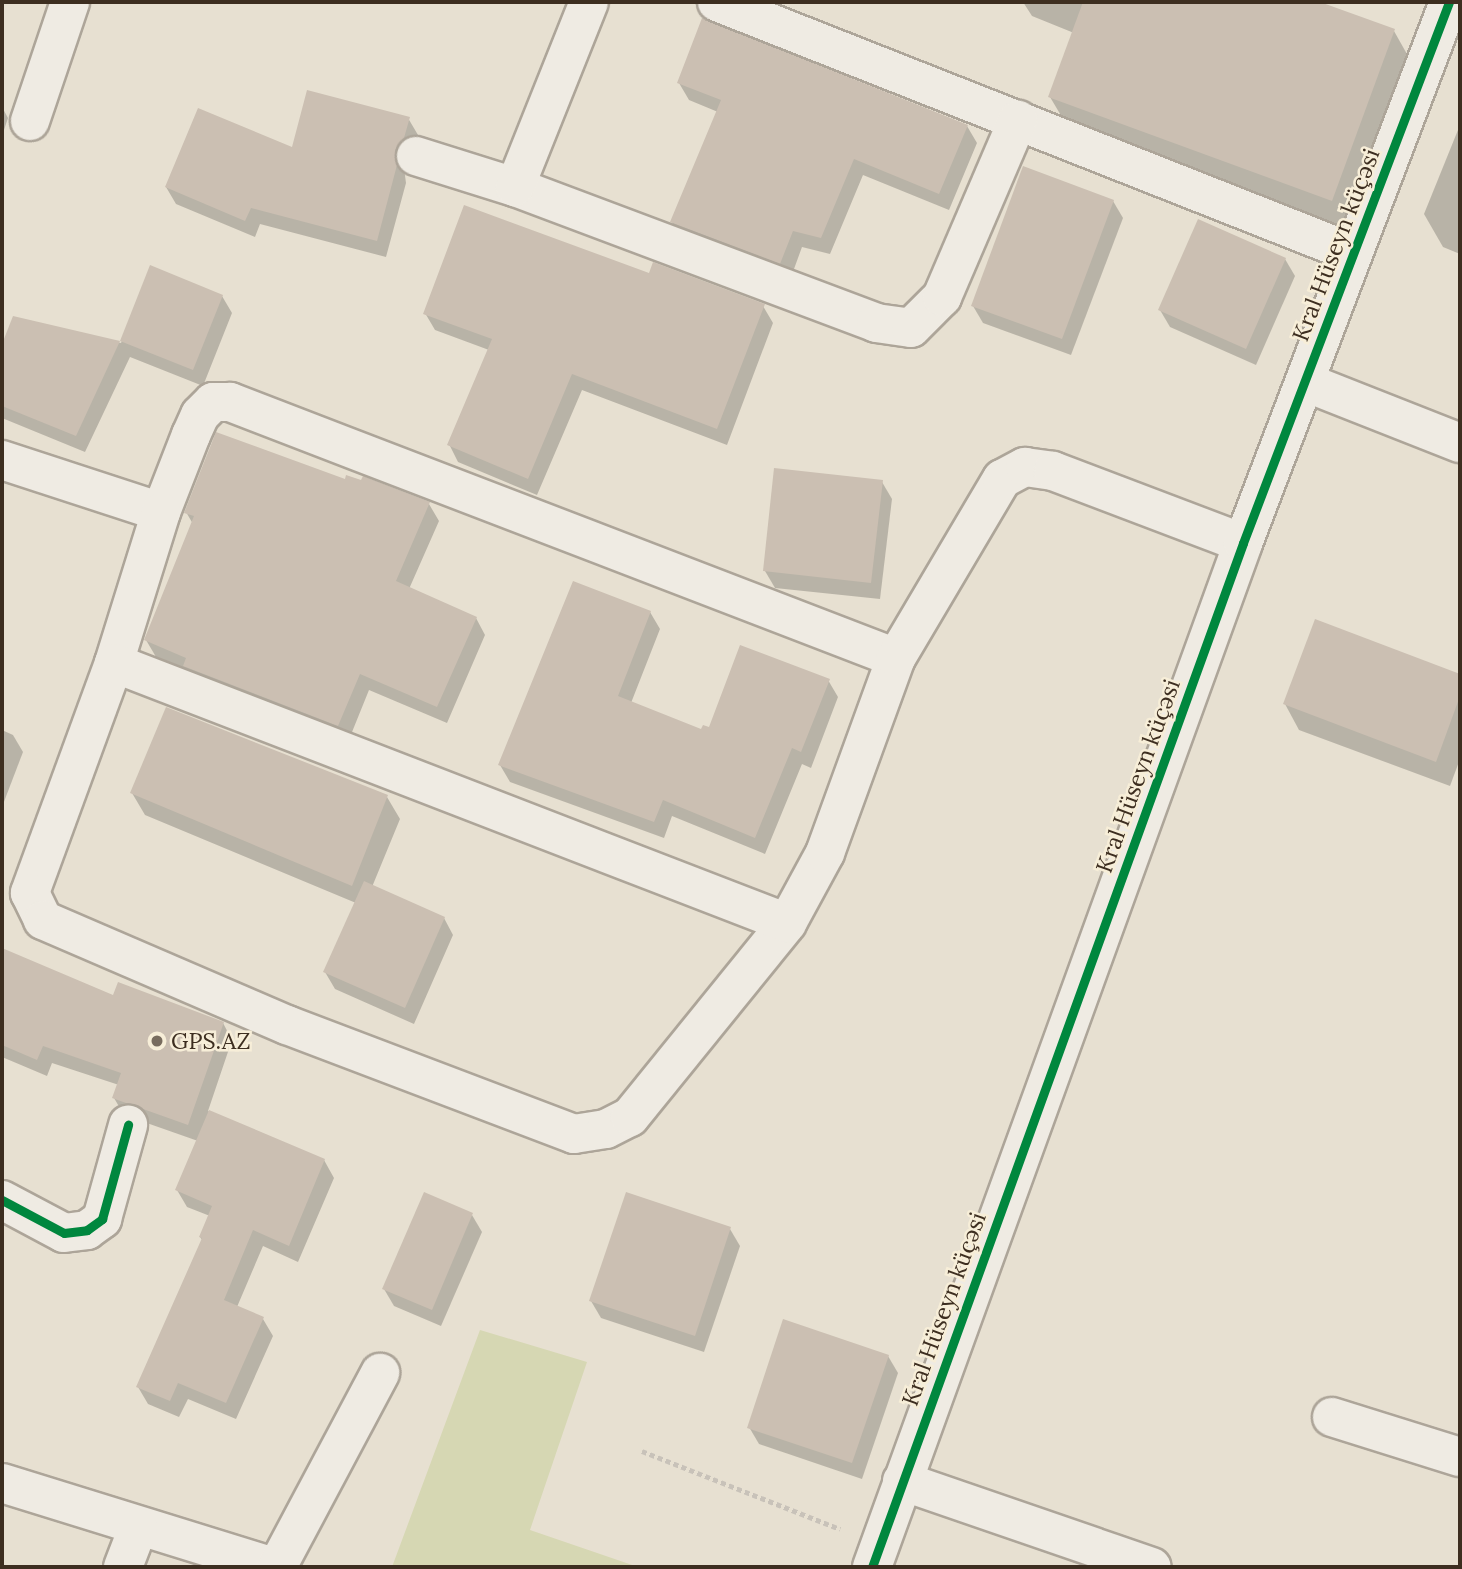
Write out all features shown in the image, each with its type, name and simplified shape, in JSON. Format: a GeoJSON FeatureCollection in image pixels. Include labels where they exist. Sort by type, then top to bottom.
{"type":"FeatureCollection","features":[{"type":"Feature","properties":{"kind":"street"},"geometry":{"type":"LineString","coordinates":[[30,121],[70,2]]}},
{"type":"Feature","properties":{"kind":"street"},"geometry":{"type":"LineString","coordinates":[[516,187],[589,2]]}},
{"type":"Feature","properties":{"kind":"street"},"geometry":{"type":"LineString","coordinates":[[717,2],[1353,253]]}},
{"type":"Feature","properties":{"kind":"street","name":"Kral Hüseyn küçəsi"},"geometry":{"type":"LineString","coordinates":[[876,1556],[1243,543],[1449,2]]}},
{"type":"Feature","properties":{"kind":"street"},"geometry":{"type":"LineString","coordinates":[[416,156],[516,187],[876,323],[911,328],[942,297],[1018,120]]}},
{"type":"Feature","properties":{"kind":"street"},"geometry":{"type":"LineString","coordinates":[[1306,382],[1460,443]]}},
{"type":"Feature","properties":{"kind":"street"},"geometry":{"type":"LineString","coordinates":[[896,658],[230,402],[213,401],[200,415],[161,512],[114,663],[30,893],[43,920],[287,1025],[574,1134],[606,1129],[630,1117],[788,923],[825,853],[896,658],[1002,479],[1025,467],[1053,471],[1243,543]]}},
{"type":"Feature","properties":{"kind":"street"},"geometry":{"type":"LineString","coordinates":[[2,460],[161,512]]}},
{"type":"Feature","properties":{"kind":"street"},"geometry":{"type":"LineString","coordinates":[[114,663],[788,923]]}},
{"type":"Feature","properties":{"kind":"street"},"geometry":{"type":"LineString","coordinates":[[2,1200],[64,1233],[87,1230],[102,1219],[128,1125]]}},
{"type":"Feature","properties":{"kind":"street"},"geometry":{"type":"LineString","coordinates":[[2,1483],[138,1528],[275,1567],[380,1373]]}},
{"type":"Feature","properties":{"kind":"street"},"geometry":{"type":"LineString","coordinates":[[1332,1417],[1460,1457]]}},
{"type":"Feature","properties":{"kind":"street"},"geometry":{"type":"LineString","coordinates":[[902,1481],[1152,1567]]}},
{"type":"Feature","properties":{"kind":"street"},"geometry":{"type":"LineString","coordinates":[[122,1567],[138,1528]]}},
{"type":"Feature","properties":{"kind":"path"},"geometry":{"type":"LineString","coordinates":[[642,1451],[876,1556]]}},
{"type":"Feature","properties":{"kind":"green space"},"geometry":{"type":"Polygon","coordinates":[[[480,1330],[587,1362],[530,1530],[638,1567],[392,1567],[480,1330]]]}},
{"type":"Feature","properties":{"kind":"building"},"geometry":{"type":"Polygon","coordinates":[[[1083,2],[1320,2],[1395,29],[1332,201],[1048,97],[1083,2]]]}},
{"type":"Feature","properties":{"kind":"building"},"geometry":{"type":"Polygon","coordinates":[[[702,18],[968,125],[939,194],[854,159],[821,238],[793,231],[780,264],[670,222],[721,100],[677,83],[702,18]]]}},
{"type":"Feature","properties":{"kind":"building"},"geometry":{"type":"Polygon","coordinates":[[[307,90],[410,117],[404,138],[395,150],[397,165],[377,241],[251,208],[245,221],[165,187],[198,108],[292,147],[307,90]]]}},
{"type":"Feature","properties":{"kind":"building"},"geometry":{"type":"Polygon","coordinates":[[[1023,166],[1114,200],[1062,339],[971,306],[1023,166]]]}},
{"type":"Feature","properties":{"kind":"building"},"geometry":{"type":"Polygon","coordinates":[[[464,205],[649,273],[653,262],[765,304],[717,429],[572,374],[528,479],[447,445],[492,339],[423,314],[464,205]]]}},
{"type":"Feature","properties":{"kind":"building"},"geometry":{"type":"Polygon","coordinates":[[[1198,219],[1286,258],[1246,349],[1158,310],[1198,219]]]}},
{"type":"Feature","properties":{"kind":"building"},"geometry":{"type":"Polygon","coordinates":[[[150,265],[223,295],[193,370],[120,341],[150,265]]]}},
{"type":"Feature","properties":{"kind":"building"},"geometry":{"type":"Polygon","coordinates":[[[13,316],[120,341],[76,436],[2,406],[2,344],[13,316]]]}},
{"type":"Feature","properties":{"kind":"building"},"geometry":{"type":"Polygon","coordinates":[[[216,432],[345,479],[346,475],[361,480],[363,476],[430,502],[396,581],[477,617],[437,707],[360,674],[338,726],[183,666],[186,658],[144,640],[194,516],[184,513],[216,432]]]}},
{"type":"Feature","properties":{"kind":"building"},"geometry":{"type":"Polygon","coordinates":[[[774,468],[883,480],[871,583],[763,571],[774,468]]]}},
{"type":"Feature","properties":{"kind":"building"},"geometry":{"type":"Polygon","coordinates":[[[573,581],[651,611],[618,696],[701,729],[703,725],[709,727],[740,645],[830,679],[801,752],[792,748],[755,838],[663,800],[654,822],[498,765],[573,581]]]}},
{"type":"Feature","properties":{"kind":"building"},"geometry":{"type":"Polygon","coordinates":[[[1315,619],[1460,674],[1460,696],[1436,762],[1283,704],[1315,619]]]}},
{"type":"Feature","properties":{"kind":"building"},"geometry":{"type":"Polygon","coordinates":[[[166,707],[388,795],[352,886],[130,793],[166,707]]]}},
{"type":"Feature","properties":{"kind":"building"},"geometry":{"type":"Polygon","coordinates":[[[364,881],[445,917],[405,1008],[323,972],[364,881]]]}},
{"type":"Feature","properties":{"kind":"building"},"geometry":{"type":"Polygon","coordinates":[[[2,948],[113,995],[118,982],[224,1022],[188,1125],[112,1098],[121,1073],[43,1046],[37,1060],[2,1045],[2,948]]]}},
{"type":"Feature","properties":{"kind":"building"},"geometry":{"type":"Polygon","coordinates":[[[209,1110],[325,1159],[289,1246],[253,1230],[224,1300],[264,1317],[226,1403],[178,1383],[170,1401],[136,1387],[202,1238],[199,1237],[212,1206],[175,1190],[209,1110]]]}},
{"type":"Feature","properties":{"kind":"building"},"geometry":{"type":"Polygon","coordinates":[[[424,1192],[473,1213],[432,1310],[382,1289],[424,1192]]]}},
{"type":"Feature","properties":{"kind":"building"},"geometry":{"type":"Polygon","coordinates":[[[626,1192],[731,1227],[695,1336],[589,1301],[626,1192]]]}},
{"type":"Feature","properties":{"kind":"building"},"geometry":{"type":"Polygon","coordinates":[[[783,1319],[889,1355],[852,1463],[747,1428],[783,1319]]]}},
{"type":"Feature","properties":{"kind":"cycle path"},"geometry":{"type":"LineString","coordinates":[[872,1567],[1243,543],[1449,2]]}},
{"type":"Feature","properties":{"kind":"cycle path"},"geometry":{"type":"LineString","coordinates":[[2,1200],[64,1233],[87,1230],[102,1219],[128,1125]]}},
{"type":"Feature","properties":{"kind":"place","name":"GPS.AZ"},"geometry":{"type":"Point","coordinates":[157,1041]}}]}
